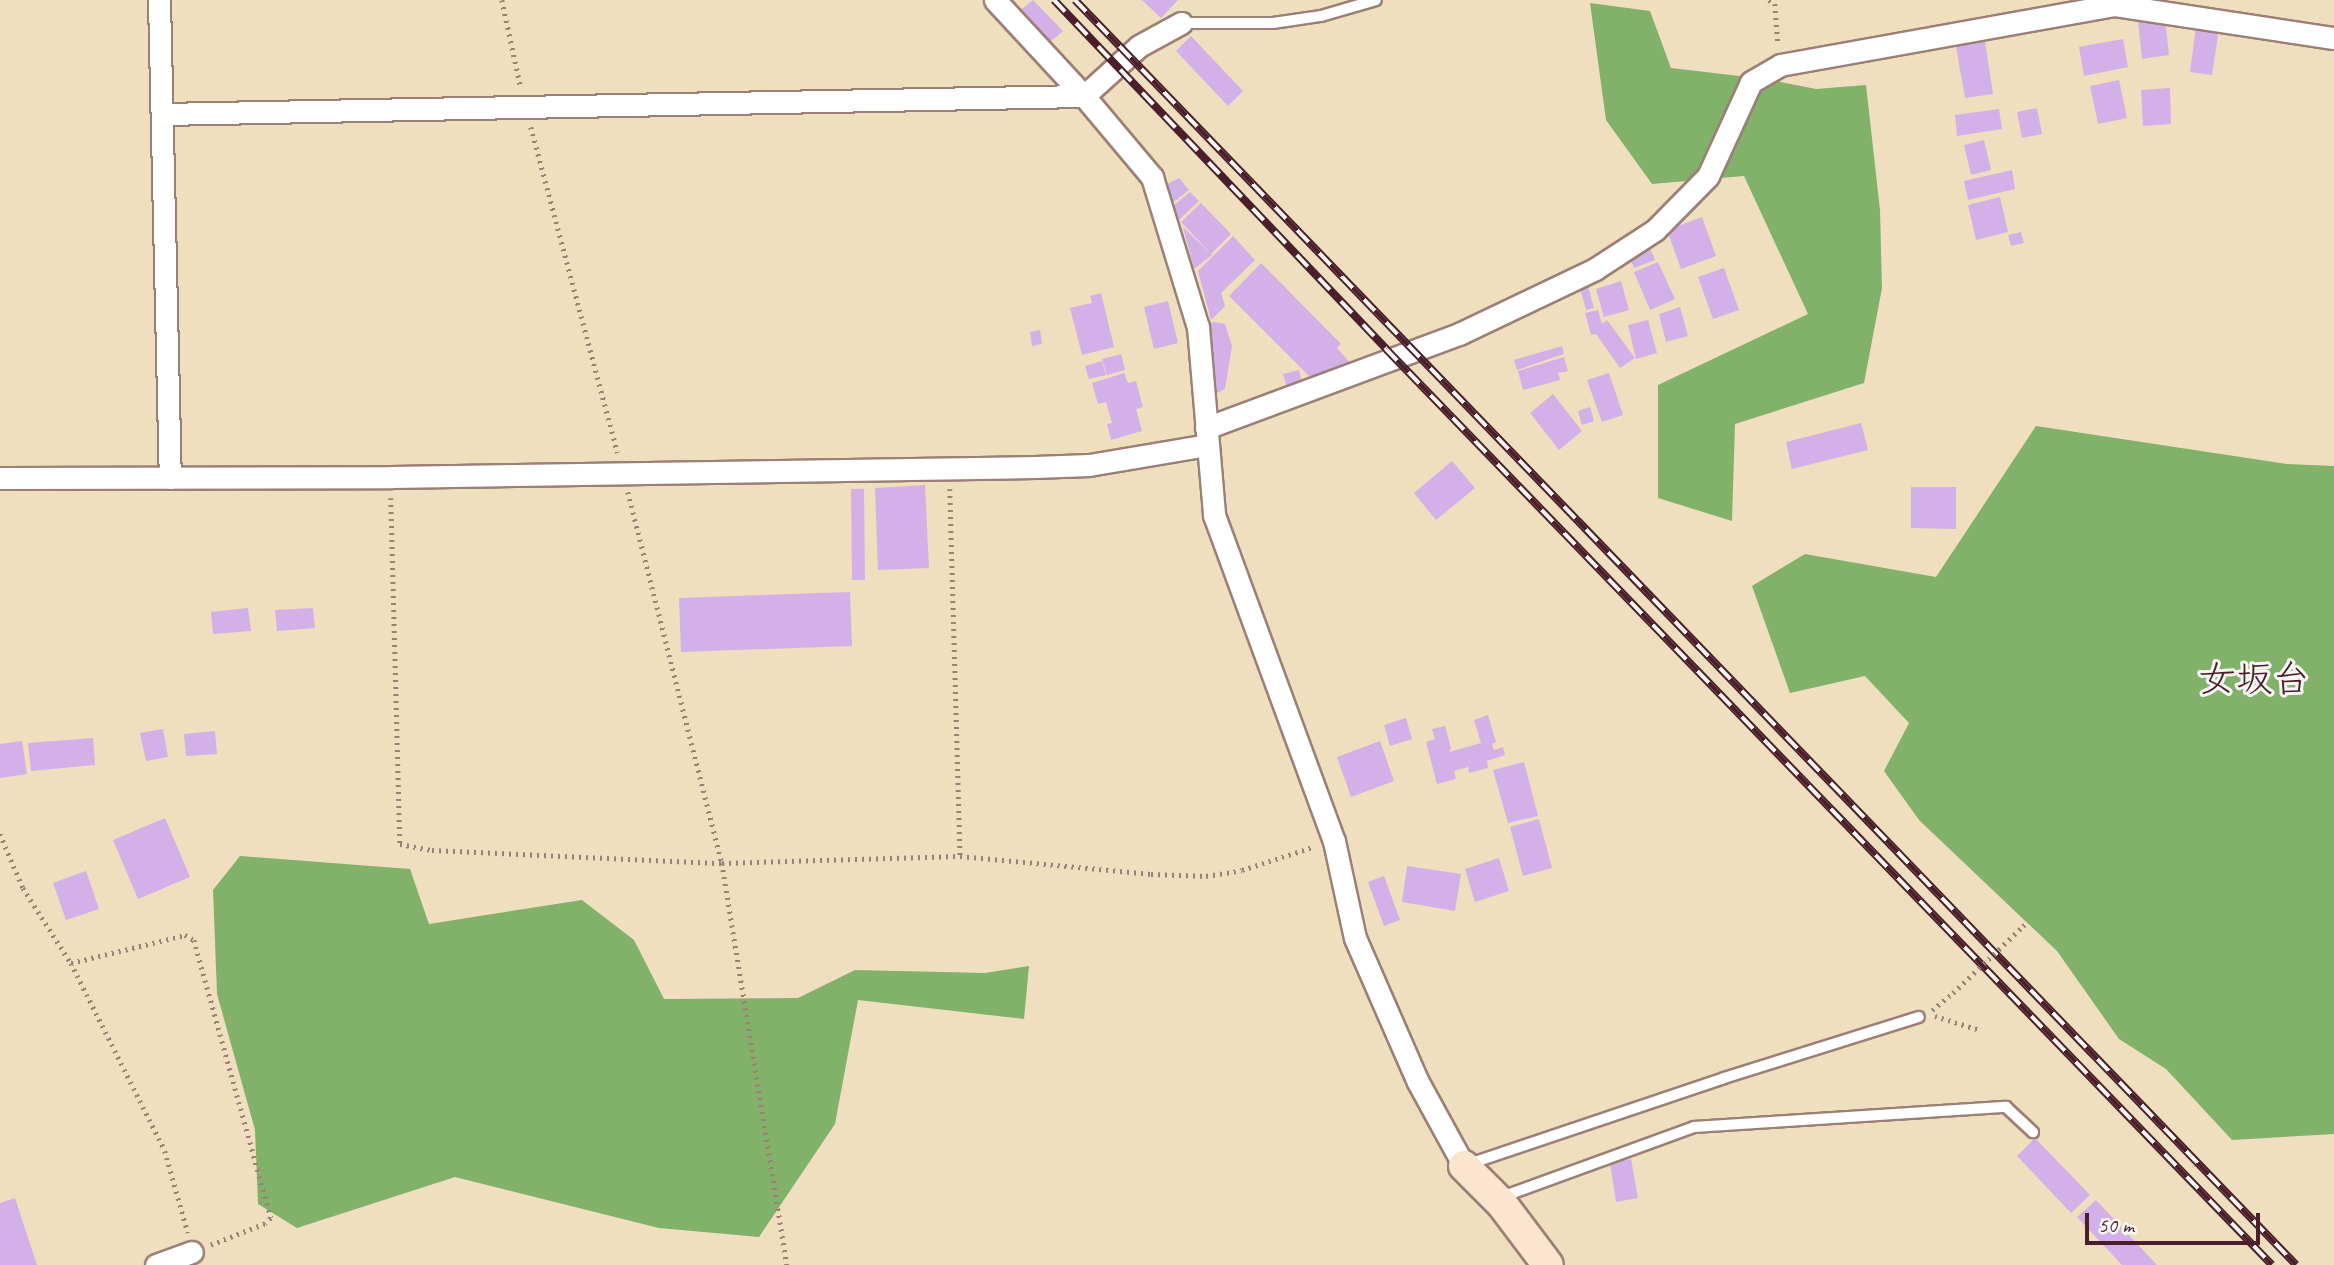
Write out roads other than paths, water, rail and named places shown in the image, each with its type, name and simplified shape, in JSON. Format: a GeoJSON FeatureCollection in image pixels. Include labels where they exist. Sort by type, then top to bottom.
{"type":"FeatureCollection","features":[{"type":"Feature","properties":{"kind":"street"},"geometry":{"type":"LineString","coordinates":[[159,0],[170,478]]}},
{"type":"Feature","properties":{"kind":"street"},"geometry":{"type":"LineString","coordinates":[[995,0],[1084,96],[1152,177],[1198,327],[1214,515],[1334,841],[1355,939],[1418,1082],[1464,1166],[1497,1199],[1548,1265]]}},
{"type":"Feature","properties":{"kind":"street"},"geometry":{"type":"LineString","coordinates":[[0,478],[391,477],[1089,465],[1206,437],[1460,334],[1595,269],[1655,230],[1708,176],[1751,82],[1780,65],[2114,2],[2334,38]]}},
{"type":"Feature","properties":{"kind":"street"},"geometry":{"type":"LineString","coordinates":[[162,114],[1084,96],[1139,46],[1181,23]]}},
{"type":"Feature","properties":{"kind":"street"},"geometry":{"type":"LineString","coordinates":[[156,1265],[192,1252]]}},
{"type":"Feature","properties":{"kind":"lane"},"geometry":{"type":"LineString","coordinates":[[1181,23],[1273,23],[1321,16],[1376,0]]}},
{"type":"Feature","properties":{"kind":"lane"},"geometry":{"type":"LineString","coordinates":[[1464,1166],[1927,1013]]}},
{"type":"Feature","properties":{"kind":"lane"},"geometry":{"type":"LineString","coordinates":[[1497,1199],[1694,1127],[2006,1107],[2033,1132]]}},
{"type":"Feature","properties":{"kind":"railway"},"geometry":{"type":"LineString","coordinates":[[1054,0],[1386,349],[2272,1265]]}},
{"type":"Feature","properties":{"kind":"railway"},"geometry":{"type":"LineString","coordinates":[[1075,0],[2296,1265]]}},
{"type":"Feature","properties":{"kind":"district","name":"女坂台"},"geometry":{"type":"Point","coordinates":[2254,679]}}]}
